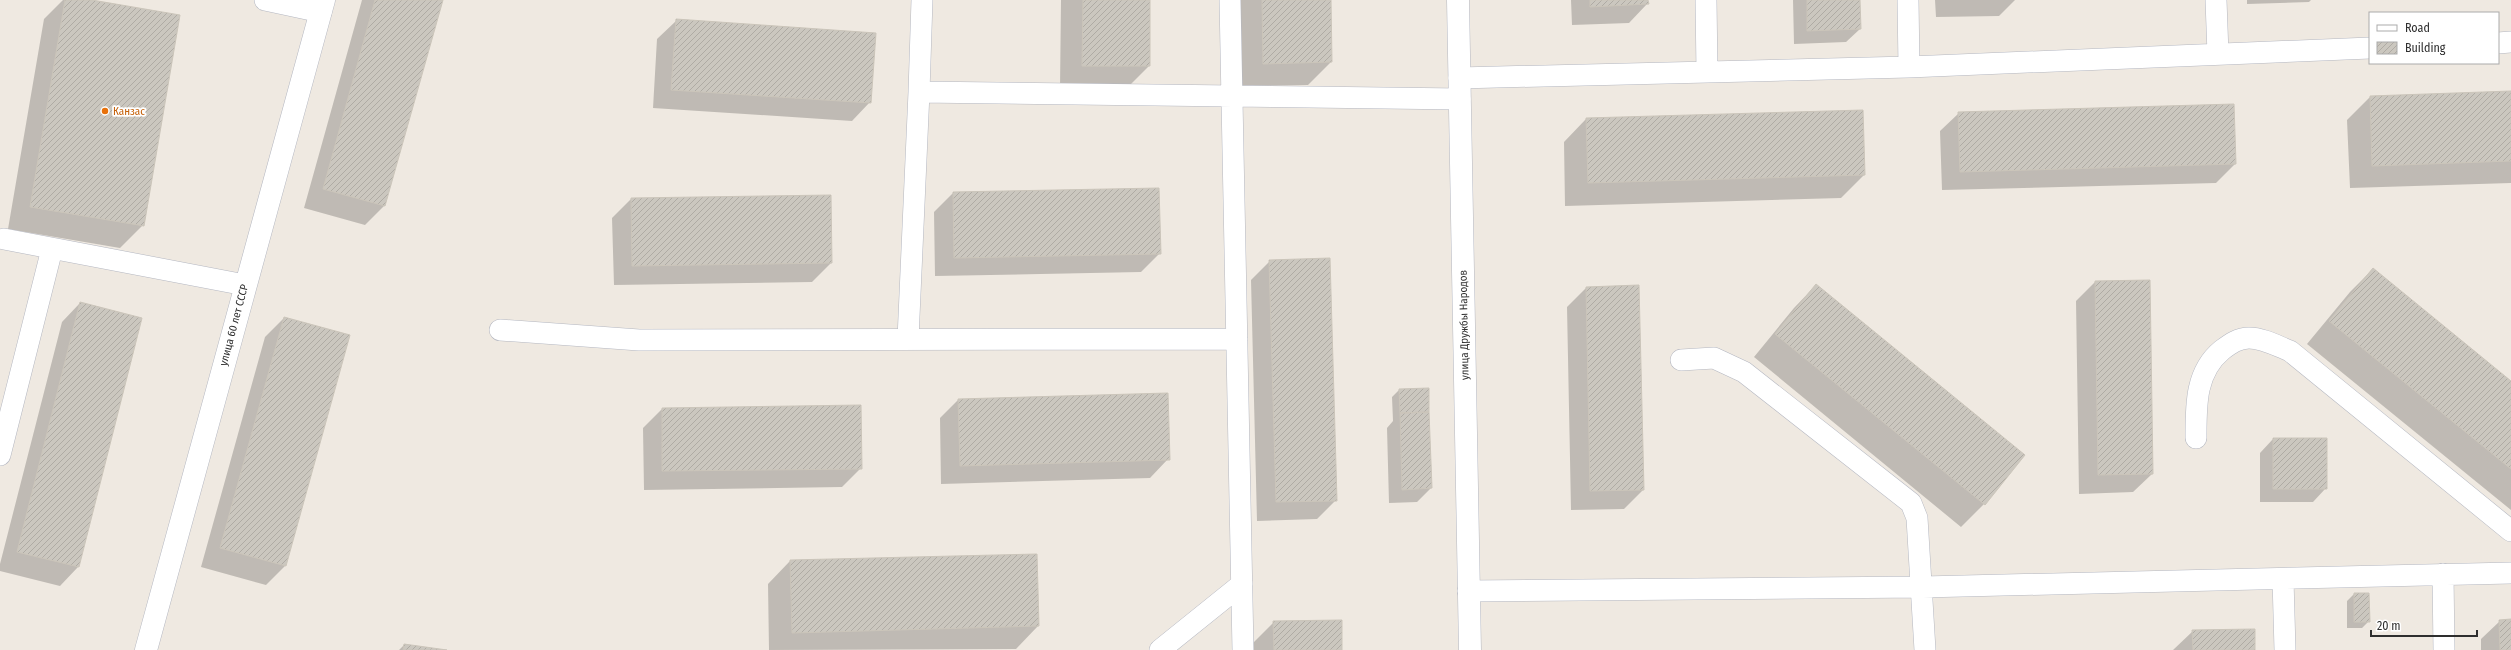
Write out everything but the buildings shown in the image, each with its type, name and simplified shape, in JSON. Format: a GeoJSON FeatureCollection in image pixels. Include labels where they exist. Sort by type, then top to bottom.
{"type":"FeatureCollection","features":[{"type":"Feature","properties":{"kind":"street","name":"улица Дружбы Народов"},"geometry":{"type":"LineString","coordinates":[[1458,0],[1470,650]]}},
{"type":"Feature","properties":{"kind":"street","name":"улица 60 лет СССР"},"geometry":{"type":"LineString","coordinates":[[146,650],[322,6]]}},
{"type":"Feature","properties":{"kind":"lane"},"geometry":{"type":"LineString","coordinates":[[265,0],[322,6]]}},
{"type":"Feature","properties":{"kind":"lane"},"geometry":{"type":"LineString","coordinates":[[908,339],[922,0]]}},
{"type":"Feature","properties":{"kind":"lane"},"geometry":{"type":"LineString","coordinates":[[1230,0],[1243,650]]}},
{"type":"Feature","properties":{"kind":"lane"},"geometry":{"type":"LineString","coordinates":[[1706,0],[1707,72]]}},
{"type":"Feature","properties":{"kind":"lane"},"geometry":{"type":"LineString","coordinates":[[1908,0],[1909,66]]}},
{"type":"Feature","properties":{"kind":"lane"},"geometry":{"type":"LineString","coordinates":[[2216,0],[2218,54]]}},
{"type":"Feature","properties":{"kind":"lane"},"geometry":{"type":"LineString","coordinates":[[2499,43],[2511,42]]}},
{"type":"Feature","properties":{"kind":"lane"},"geometry":{"type":"LineString","coordinates":[[919,92],[1232,97],[1460,88],[1707,72],[1909,66],[2369,48]]}},
{"type":"Feature","properties":{"kind":"lane"},"geometry":{"type":"LineString","coordinates":[[4,239],[246,284]]}},
{"type":"Feature","properties":{"kind":"lane"},"geometry":{"type":"LineString","coordinates":[[0,455],[52,249]]}},
{"type":"Feature","properties":{"kind":"lane"},"geometry":{"type":"LineString","coordinates":[[500,330],[639,340],[1236,339]]}},
{"type":"Feature","properties":{"kind":"lane"},"geometry":{"type":"LineString","coordinates":[[2196,438],[2196,402],[2203,372],[2214,356],[2232,342],[2249,338],[2264,340],[2290,351],[2511,531]]}},
{"type":"Feature","properties":{"kind":"lane"},"geometry":{"type":"LineString","coordinates":[[1681,360],[1714,358],[1744,372],[1911,503],[1917,518],[1923,587],[1925,650]]}},
{"type":"Feature","properties":{"kind":"lane"},"geometry":{"type":"LineString","coordinates":[[1468,591],[1923,587],[2511,573]]}},
{"type":"Feature","properties":{"kind":"lane"},"geometry":{"type":"LineString","coordinates":[[2443,574],[2444,650]]}},
{"type":"Feature","properties":{"kind":"lane"},"geometry":{"type":"LineString","coordinates":[[2283,579],[2285,650]]}},
{"type":"Feature","properties":{"kind":"lane"},"geometry":{"type":"LineString","coordinates":[[1160,650],[1242,584]]}},
{"type":"Feature","properties":{"kind":"place","name":"Канзас"},"geometry":{"type":"Point","coordinates":[105,111]}}]}
